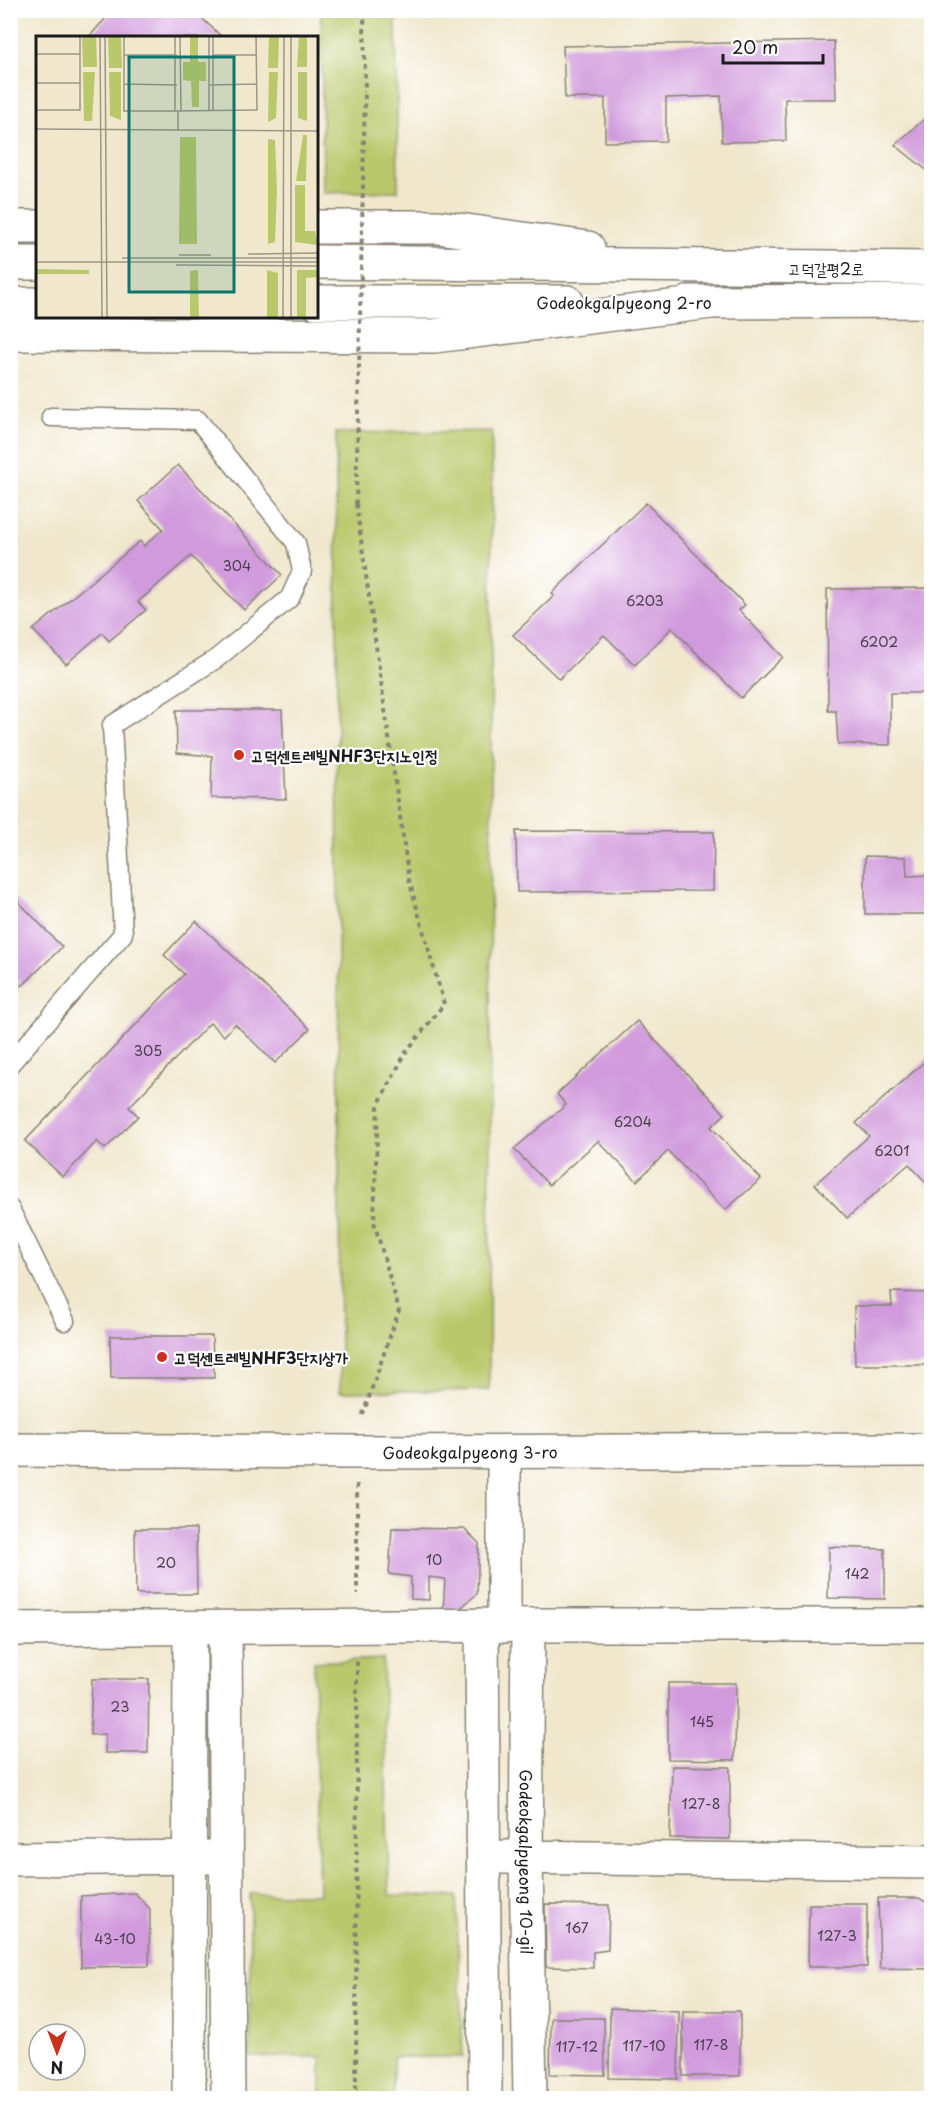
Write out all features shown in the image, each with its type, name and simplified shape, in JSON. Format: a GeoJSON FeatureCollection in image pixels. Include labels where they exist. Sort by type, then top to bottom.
{"type":"FeatureCollection","features":[{"type":"Feature","properties":{"kind":"street"},"geometry":{"type":"LineString","coordinates":[[10,227],[36,227]]}},
{"type":"Feature","properties":{"kind":"street"},"geometry":{"type":"LineString","coordinates":[[318,227],[438,227],[720,267]]}},
{"type":"Feature","properties":{"kind":"street"},"geometry":{"type":"LineString","coordinates":[[318,262],[720,267]]}},
{"type":"Feature","properties":{"kind":"street"},"geometry":{"type":"LineString","coordinates":[[10,263],[36,263]]}},
{"type":"Feature","properties":{"kind":"street","name":"고덕갈평2로"},"geometry":{"type":"LineString","coordinates":[[720,267],[932,268]]}},
{"type":"Feature","properties":{"kind":"street","name":"Godeokgalpyeong 2-ro"},"geometry":{"type":"LineString","coordinates":[[318,302],[932,301]]}},
{"type":"Feature","properties":{"kind":"street"},"geometry":{"type":"LineString","coordinates":[[10,334],[434,336],[711,302]]}},
{"type":"Feature","properties":{"kind":"street"},"geometry":{"type":"LineString","coordinates":[[10,304],[36,304]]}},
{"type":"Feature","properties":{"kind":"street","name":"Godeokgalpyeong 3-ro"},"geometry":{"type":"LineString","coordinates":[[10,1450],[357,1452],[932,1450]]}},
{"type":"Feature","properties":{"kind":"street","name":"Godeokgalpyeong 10-gil"},"geometry":{"type":"LineString","coordinates":[[504,1452],[505,1625],[526,1857],[530,2098]]}},
{"type":"Feature","properties":{"kind":"street"},"geometry":{"type":"LineString","coordinates":[[10,1629],[357,1628],[505,1625],[932,1625]]}},
{"type":"Feature","properties":{"kind":"street","name":"Godeokgalpyeong 10-gil"},"geometry":{"type":"LineString","coordinates":[[485,2098],[485,1857],[505,1625]]}},
{"type":"Feature","properties":{"kind":"street"},"geometry":{"type":"LineString","coordinates":[[189,2098],[190,1628]]}},
{"type":"Feature","properties":{"kind":"street"},"geometry":{"type":"LineString","coordinates":[[225,1628],[228,2098]]}},
{"type":"Feature","properties":{"kind":"street"},"geometry":{"type":"LineString","coordinates":[[10,1858],[226,1857]]}},
{"type":"Feature","properties":{"kind":"street"},"geometry":{"type":"LineString","coordinates":[[485,1857],[932,1862]]}},
{"type":"Feature","properties":{"kind":"lane"},"geometry":{"type":"LineString","coordinates":[[10,1064],[123,934],[112,725],[216,659],[290,598],[302,571],[296,543],[198,420],[51,417]]}},
{"type":"Feature","properties":{"kind":"lane"},"geometry":{"type":"LineString","coordinates":[[10,1209],[66,1321]]}},
{"type":"Feature","properties":{"kind":"path"},"geometry":{"type":"LineString","coordinates":[[356,2098],[358,1429],[399,1310],[374,1221],[378,1106],[406,1052],[444,1004],[409,880],[356,504],[365,92],[364,10]]}},
{"type":"Feature","properties":{"kind":"green space"},"geometry":{"type":"Polygon","coordinates":[[[321,11],[396,11],[398,191],[323,193],[321,11]]]}},
{"type":"Feature","properties":{"kind":"green space"},"geometry":{"type":"Polygon","coordinates":[[[492,431],[489,1390],[340,1392],[336,433],[492,431]]]}},
{"type":"Feature","properties":{"kind":"green space"},"geometry":{"type":"Polygon","coordinates":[[[383,1659],[389,1895],[456,1896],[463,2057],[393,2057],[393,2098],[321,2098],[321,2057],[250,2057],[250,1894],[319,1894],[314,1662],[383,1659]]]}},
{"type":"Feature","properties":{"kind":"building"},"geometry":{"type":"Polygon","coordinates":[[[113,10],[193,10],[221,36],[90,36],[113,10]]]}},
{"type":"Feature","properties":{"kind":"building"},"geometry":{"type":"Polygon","coordinates":[[[834,41],[836,99],[785,99],[786,141],[722,142],[721,96],[666,98],[666,141],[605,142],[605,98],[565,98],[563,46],[834,41]]]}},
{"type":"Feature","properties":{"kind":"building"},"geometry":{"type":"Polygon","coordinates":[[[932,112],[932,168],[929,172],[895,145],[932,112]]]}},
{"type":"Feature","properties":{"kind":"building"},"geometry":{"type":"Polygon","coordinates":[[[178,465],[282,575],[244,610],[191,556],[138,602],[146,610],[109,641],[102,633],[66,664],[33,630],[140,541],[144,546],[163,529],[138,501],[178,465]]]}},
{"type":"Feature","properties":{"kind":"building"},"geometry":{"type":"Polygon","coordinates":[[[646,503],[745,605],[739,610],[783,657],[741,698],[672,628],[635,665],[604,635],[559,679],[513,635],[554,596],[552,593],[646,503]]]}},
{"type":"Feature","properties":{"kind":"building"},"geometry":{"type":"Polygon","coordinates":[[[932,588],[932,693],[890,693],[890,745],[838,744],[836,711],[828,711],[827,589],[932,588]]]}},
{"type":"Feature","properties":{"kind":"building","name":"고덕센트레빌NHF3단지노인정"},"geometry":{"type":"Polygon","coordinates":[[[176,710],[282,710],[286,799],[211,798],[212,756],[177,753],[176,710]]]}},
{"type":"Feature","properties":{"kind":"building"},"geometry":{"type":"Polygon","coordinates":[[[516,831],[714,832],[713,891],[517,892],[516,831]]]}},
{"type":"Feature","properties":{"kind":"building"},"geometry":{"type":"Polygon","coordinates":[[[865,856],[906,857],[907,876],[932,875],[932,914],[865,914],[865,856]]]}},
{"type":"Feature","properties":{"kind":"building"},"geometry":{"type":"Polygon","coordinates":[[[16,899],[62,947],[22,986],[17,979],[10,985],[10,904],[16,899]]]}},
{"type":"Feature","properties":{"kind":"building"},"geometry":{"type":"Polygon","coordinates":[[[196,921],[310,1029],[275,1063],[235,1024],[224,1036],[210,1023],[129,1107],[138,1116],[105,1149],[97,1141],[63,1177],[25,1141],[184,974],[164,955],[196,921]]]}},
{"type":"Feature","properties":{"kind":"building"},"geometry":{"type":"Polygon","coordinates":[[[637,1021],[725,1114],[711,1127],[761,1179],[725,1210],[668,1151],[637,1181],[598,1141],[549,1185],[514,1149],[566,1105],[557,1094],[637,1021]]]}},
{"type":"Feature","properties":{"kind":"building"},"geometry":{"type":"Polygon","coordinates":[[[932,1055],[932,1189],[909,1164],[847,1218],[815,1184],[869,1136],[856,1123],[932,1055]]]}},
{"type":"Feature","properties":{"kind":"building"},"geometry":{"type":"Polygon","coordinates":[[[891,1292],[932,1293],[932,1365],[855,1365],[854,1306],[892,1306],[891,1292]]]}},
{"type":"Feature","properties":{"kind":"building","name":"고덕센트레빌NHF3단지상가"},"geometry":{"type":"Polygon","coordinates":[[[110,1336],[212,1336],[214,1378],[111,1378],[110,1336]]]}},
{"type":"Feature","properties":{"kind":"building"},"geometry":{"type":"Polygon","coordinates":[[[392,1528],[464,1529],[479,1543],[477,1594],[456,1612],[443,1611],[445,1579],[429,1577],[429,1600],[411,1599],[411,1577],[389,1574],[392,1528]]]}},
{"type":"Feature","properties":{"kind":"building"},"geometry":{"type":"Polygon","coordinates":[[[135,1529],[196,1529],[197,1594],[136,1594],[135,1529]]]}},
{"type":"Feature","properties":{"kind":"building"},"geometry":{"type":"Polygon","coordinates":[[[829,1547],[885,1549],[885,1599],[828,1598],[829,1547]]]}},
{"type":"Feature","properties":{"kind":"building"},"geometry":{"type":"Polygon","coordinates":[[[92,1679],[149,1679],[148,1753],[105,1753],[105,1734],[90,1735],[92,1679]]]}},
{"type":"Feature","properties":{"kind":"building"},"geometry":{"type":"Polygon","coordinates":[[[668,1683],[736,1683],[735,1760],[668,1759],[668,1683]]]}},
{"type":"Feature","properties":{"kind":"building"},"geometry":{"type":"Polygon","coordinates":[[[672,1766],[730,1767],[730,1839],[670,1838],[672,1766]]]}},
{"type":"Feature","properties":{"kind":"building"},"geometry":{"type":"Polygon","coordinates":[[[135,1893],[150,1909],[149,1966],[81,1967],[81,1896],[135,1893]]]}},
{"type":"Feature","properties":{"kind":"building"},"geometry":{"type":"Polygon","coordinates":[[[878,1898],[919,1898],[932,1906],[932,1969],[880,1968],[878,1898]]]}},
{"type":"Feature","properties":{"kind":"building"},"geometry":{"type":"Polygon","coordinates":[[[545,1904],[609,1905],[608,1950],[593,1952],[593,1968],[546,1967],[545,1904]]]}},
{"type":"Feature","properties":{"kind":"building"},"geometry":{"type":"Polygon","coordinates":[[[809,1904],[867,1904],[867,1967],[808,1967],[809,1904]]]}},
{"type":"Feature","properties":{"kind":"building"},"geometry":{"type":"Polygon","coordinates":[[[610,2008],[679,2011],[678,2079],[609,2078],[610,2008]]]}},
{"type":"Feature","properties":{"kind":"building"},"geometry":{"type":"Polygon","coordinates":[[[683,2011],[740,2011],[740,2076],[683,2076],[683,2011]]]}},
{"type":"Feature","properties":{"kind":"building"},"geometry":{"type":"Polygon","coordinates":[[[551,2018],[604,2018],[605,2075],[550,2074],[551,2018]]]}},
{"type":"Feature","properties":{"kind":"place","name":"고덕센트레빌NHF3단지노인정"},"geometry":{"type":"Point","coordinates":[239,755]}},
{"type":"Feature","properties":{"kind":"place","name":"고덕센트레빌NHF3단지상가"},"geometry":{"type":"Point","coordinates":[162,1357]}}]}
